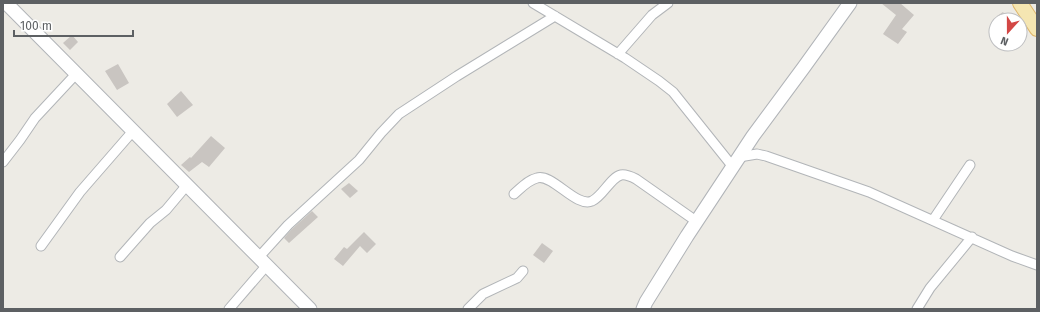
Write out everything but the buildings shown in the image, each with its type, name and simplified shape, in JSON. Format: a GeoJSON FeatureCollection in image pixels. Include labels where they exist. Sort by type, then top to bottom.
{"type":"FeatureCollection","features":[{"type":"Feature","properties":{"kind":"main road"},"geometry":{"type":"LineString","coordinates":[[6,3],[310,309]]}},
{"type":"Feature","properties":{"kind":"main road"},"geometry":{"type":"LineString","coordinates":[[643,309],[696,221],[753,136],[850,3]]}},
{"type":"Feature","properties":{"kind":"main road"},"geometry":{"type":"LineString","coordinates":[[1020,3],[1037,29]]}},
{"type":"Feature","properties":{"kind":"street"},"geometry":{"type":"LineString","coordinates":[[533,3],[659,80],[673,92],[736,162],[757,154],[766,156],[869,192],[1012,256],[1037,265]]}},
{"type":"Feature","properties":{"kind":"street"},"geometry":{"type":"LineString","coordinates":[[618,54],[652,15],[668,3]]}},
{"type":"Feature","properties":{"kind":"street"},"geometry":{"type":"LineString","coordinates":[[229,309],[288,225],[359,160],[399,114],[457,76],[555,16]]}},
{"type":"Feature","properties":{"kind":"street"},"geometry":{"type":"LineString","coordinates":[[3,162],[35,118],[76,74]]}},
{"type":"Feature","properties":{"kind":"street"},"geometry":{"type":"LineString","coordinates":[[41,246],[80,192],[133,131]]}},
{"type":"Feature","properties":{"kind":"street"},"geometry":{"type":"LineString","coordinates":[[933,220],[970,165]]}},
{"type":"Feature","properties":{"kind":"street"},"geometry":{"type":"LineString","coordinates":[[514,194],[538,177],[546,178],[585,203],[591,202],[616,178],[622,175],[636,179],[696,221]]}},
{"type":"Feature","properties":{"kind":"street"},"geometry":{"type":"LineString","coordinates":[[120,256],[150,222],[166,210],[187,185]]}},
{"type":"Feature","properties":{"kind":"street"},"geometry":{"type":"LineString","coordinates":[[917,309],[930,288],[972,238]]}},
{"type":"Feature","properties":{"kind":"street"},"geometry":{"type":"LineString","coordinates":[[468,309],[483,294],[517,278],[523,271]]}}]}
